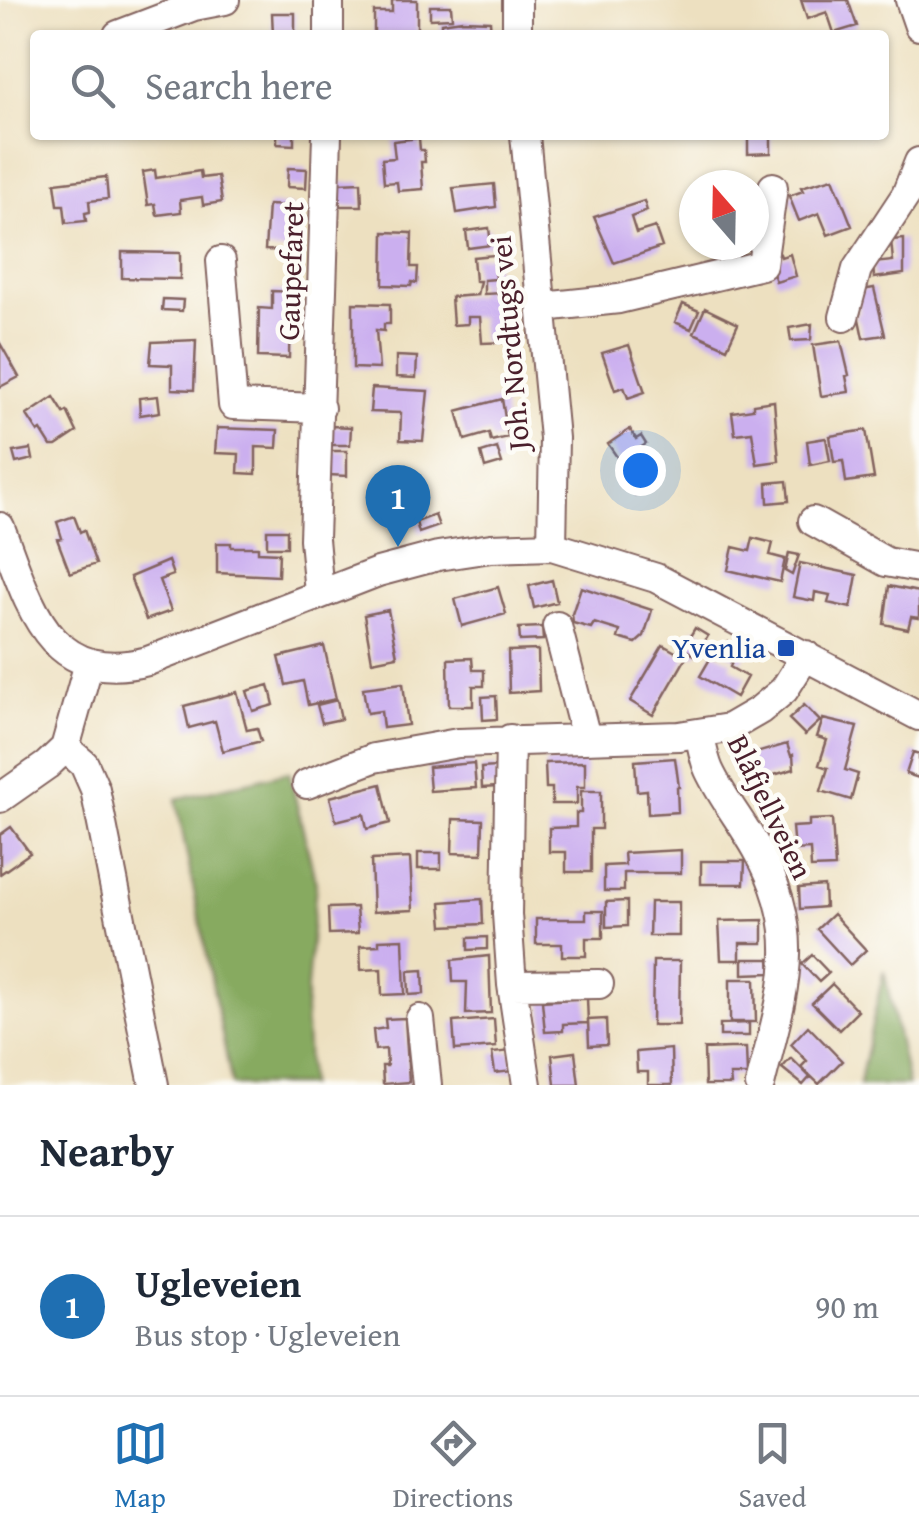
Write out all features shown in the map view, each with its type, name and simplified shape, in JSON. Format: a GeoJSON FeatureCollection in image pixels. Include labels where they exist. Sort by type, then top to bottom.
{"type":"FeatureCollection","features":[{"type":"Feature","properties":{"kind":"street"},"geometry":{"type":"LineString","coordinates":[[131,30],[194,6],[224,0]]}},
{"type":"Feature","properties":{"kind":"street"},"geometry":{"type":"LineString","coordinates":[[329,0],[329,30]]}},
{"type":"Feature","properties":{"kind":"street"},"geometry":{"type":"LineString","coordinates":[[517,0],[517,30]]}},
{"type":"Feature","properties":{"kind":"street"},"geometry":{"type":"LineString","coordinates":[[910,0],[919,26]]}},
{"type":"Feature","properties":{"kind":"street","name":"Gaupefaret"},"geometry":{"type":"LineString","coordinates":[[318,593],[314,538],[327,140]]}},
{"type":"Feature","properties":{"kind":"street","name":"Joh. Nordtugs vei"},"geometry":{"type":"LineString","coordinates":[[526,140],[554,438],[552,546]]}},
{"type":"Feature","properties":{"kind":"street"},"geometry":{"type":"LineString","coordinates":[[844,317],[857,269],[906,194],[919,162]]}},
{"type":"Feature","properties":{"kind":"street"},"geometry":{"type":"LineString","coordinates":[[543,306],[619,299],[762,265],[773,187]]}},
{"type":"Feature","properties":{"kind":"street","name":"Gaupefaret"},"geometry":{"type":"LineString","coordinates":[[220,260],[233,405],[320,408]]}},
{"type":"Feature","properties":{"kind":"street"},"geometry":{"type":"LineString","coordinates":[[813,521],[886,562],[919,568]]}},
{"type":"Feature","properties":{"kind":"street"},"geometry":{"type":"LineString","coordinates":[[0,527],[39,622],[58,647],[89,663],[115,668],[148,661],[318,593],[438,556],[491,548],[552,546],[656,578],[919,716]]}},
{"type":"Feature","properties":{"kind":"street"},"geometry":{"type":"LineString","coordinates":[[557,626],[586,738]]}},
{"type":"Feature","properties":{"kind":"street"},"geometry":{"type":"LineString","coordinates":[[308,784],[374,758],[404,752],[510,740],[699,733],[728,728],[760,710],[784,690],[806,655]]}},
{"type":"Feature","properties":{"kind":"street"},"geometry":{"type":"LineString","coordinates":[[0,798],[46,766],[64,748],[89,663]]}},
{"type":"Feature","properties":{"kind":"street","name":"Blåfjellveien"},"geometry":{"type":"LineString","coordinates":[[699,733],[708,769],[757,848],[778,890],[784,917],[788,954],[784,990],[760,1085]]}},
{"type":"Feature","properties":{"kind":"street"},"geometry":{"type":"LineString","coordinates":[[510,740],[507,914],[512,985],[527,1085]]}},
{"type":"Feature","properties":{"kind":"street"},"geometry":{"type":"LineString","coordinates":[[64,748],[84,764],[95,789],[154,1085]]}},
{"type":"Feature","properties":{"kind":"street"},"geometry":{"type":"LineString","coordinates":[[512,985],[600,984]]}},
{"type":"Feature","properties":{"kind":"street"},"geometry":{"type":"LineString","coordinates":[[420,1019],[427,1085]]}},
{"type":"Feature","properties":{"kind":"green space"},"geometry":{"type":"Polygon","coordinates":[[[289,772],[316,883],[305,1010],[309,1085],[232,1085],[176,799],[289,772]]]}},
{"type":"Feature","properties":{"kind":"green space"},"geometry":{"type":"Polygon","coordinates":[[[884,970],[908,1085],[859,1085],[884,970]]]}},
{"type":"Feature","properties":{"kind":"building"},"geometry":{"type":"Polygon","coordinates":[[[392,0],[417,0],[417,30],[374,30],[374,12],[392,12],[392,0]]]}},
{"type":"Feature","properties":{"kind":"building"},"geometry":{"type":"Polygon","coordinates":[[[801,0],[848,0],[857,26],[833,30],[827,12],[807,19],[801,0]]]}},
{"type":"Feature","properties":{"kind":"building"},"geometry":{"type":"Polygon","coordinates":[[[430,6],[451,6],[452,18],[430,19],[430,6]]]}},
{"type":"Feature","properties":{"kind":"building"},"geometry":{"type":"Polygon","coordinates":[[[272,13],[295,13],[295,30],[273,30],[272,13]]]}},
{"type":"Feature","properties":{"kind":"building"},"geometry":{"type":"Polygon","coordinates":[[[490,21],[491,30],[441,30],[441,23],[490,21]]]}},
{"type":"Feature","properties":{"kind":"building"},"geometry":{"type":"Polygon","coordinates":[[[277,140],[294,140],[294,145],[277,144],[277,140]]]}},
{"type":"Feature","properties":{"kind":"building"},"geometry":{"type":"Polygon","coordinates":[[[419,140],[425,162],[421,162],[423,189],[398,191],[397,182],[384,183],[382,159],[395,158],[393,141],[419,140]]]}},
{"type":"Feature","properties":{"kind":"building"},"geometry":{"type":"Polygon","coordinates":[[[748,140],[771,140],[771,153],[748,154],[748,140]]]}},
{"type":"Feature","properties":{"kind":"building"},"geometry":{"type":"Polygon","coordinates":[[[288,168],[307,169],[306,188],[287,187],[288,168]]]}},
{"type":"Feature","properties":{"kind":"building"},"geometry":{"type":"Polygon","coordinates":[[[155,170],[156,178],[200,171],[201,178],[218,176],[222,202],[203,205],[202,197],[180,200],[181,212],[157,215],[155,204],[148,205],[143,172],[155,170]]]}},
{"type":"Feature","properties":{"kind":"building"},"geometry":{"type":"Polygon","coordinates":[[[106,177],[108,199],[89,201],[86,221],[66,223],[55,183],[106,177]]]}},
{"type":"Feature","properties":{"kind":"building"},"geometry":{"type":"Polygon","coordinates":[[[833,178],[852,226],[828,235],[819,213],[799,221],[789,196],[803,191],[801,187],[833,178]]]}},
{"type":"Feature","properties":{"kind":"building"},"geometry":{"type":"Polygon","coordinates":[[[361,182],[362,206],[340,206],[339,183],[361,182]]]}},
{"type":"Feature","properties":{"kind":"building"},"geometry":{"type":"Polygon","coordinates":[[[494,184],[496,207],[457,213],[453,188],[494,184]]]}},
{"type":"Feature","properties":{"kind":"building"},"geometry":{"type":"Polygon","coordinates":[[[644,201],[647,211],[631,217],[636,233],[655,227],[662,247],[614,263],[594,217],[644,201]]]}},
{"type":"Feature","properties":{"kind":"building"},"geometry":{"type":"Polygon","coordinates":[[[268,205],[292,206],[290,251],[265,250],[268,205]]]}},
{"type":"Feature","properties":{"kind":"building"},"geometry":{"type":"Polygon","coordinates":[[[489,228],[491,245],[468,248],[466,231],[489,228]]]}},
{"type":"Feature","properties":{"kind":"building"},"geometry":{"type":"Polygon","coordinates":[[[384,232],[412,233],[411,267],[418,267],[417,283],[383,285],[384,232]]]}},
{"type":"Feature","properties":{"kind":"building"},"geometry":{"type":"Polygon","coordinates":[[[904,239],[904,274],[874,278],[873,263],[893,261],[891,240],[904,239]]]}},
{"type":"Feature","properties":{"kind":"building"},"geometry":{"type":"Polygon","coordinates":[[[122,252],[180,253],[180,279],[122,278],[122,252]]]}},
{"type":"Feature","properties":{"kind":"building"},"geometry":{"type":"Polygon","coordinates":[[[790,254],[796,276],[776,282],[769,260],[790,254]]]}},
{"type":"Feature","properties":{"kind":"building"},"geometry":{"type":"Polygon","coordinates":[[[494,255],[496,279],[484,280],[484,294],[504,293],[508,342],[482,343],[480,317],[468,317],[468,324],[453,325],[451,297],[477,295],[480,281],[475,281],[473,257],[494,255]]]}},
{"type":"Feature","properties":{"kind":"building"},"geometry":{"type":"Polygon","coordinates":[[[874,288],[885,335],[863,338],[855,314],[860,313],[856,291],[874,288]]]}},
{"type":"Feature","properties":{"kind":"building"},"geometry":{"type":"Polygon","coordinates":[[[272,291],[296,292],[295,305],[290,305],[289,358],[258,357],[259,308],[272,309],[272,291]]]}},
{"type":"Feature","properties":{"kind":"building"},"geometry":{"type":"Polygon","coordinates":[[[163,299],[183,300],[182,311],[162,310],[163,299]]]}},
{"type":"Feature","properties":{"kind":"building"},"geometry":{"type":"Polygon","coordinates":[[[353,303],[390,304],[390,324],[384,324],[384,331],[376,330],[379,369],[353,368],[353,303]]]}},
{"type":"Feature","properties":{"kind":"building"},"geometry":{"type":"Polygon","coordinates":[[[683,304],[699,311],[691,329],[675,322],[683,304]]]}},
{"type":"Feature","properties":{"kind":"building"},"geometry":{"type":"Polygon","coordinates":[[[705,308],[738,324],[727,348],[694,333],[705,308]]]}},
{"type":"Feature","properties":{"kind":"building"},"geometry":{"type":"Polygon","coordinates":[[[812,324],[811,340],[791,341],[789,328],[812,324]]]}},
{"type":"Feature","properties":{"kind":"building"},"geometry":{"type":"Polygon","coordinates":[[[196,340],[194,390],[172,389],[172,365],[150,364],[152,342],[196,340]]]}},
{"type":"Feature","properties":{"kind":"building"},"geometry":{"type":"Polygon","coordinates":[[[841,341],[849,392],[821,396],[813,345],[841,341]]]}},
{"type":"Feature","properties":{"kind":"building"},"geometry":{"type":"Polygon","coordinates":[[[0,343],[19,377],[0,387],[0,343]]]}},
{"type":"Feature","properties":{"kind":"building"},"geometry":{"type":"Polygon","coordinates":[[[629,345],[645,392],[628,398],[624,387],[615,390],[602,353],[629,345]]]}},
{"type":"Feature","properties":{"kind":"building"},"geometry":{"type":"Polygon","coordinates":[[[396,356],[417,357],[416,378],[396,377],[396,356]]]}},
{"type":"Feature","properties":{"kind":"building"},"geometry":{"type":"Polygon","coordinates":[[[372,388],[428,391],[423,441],[400,440],[401,413],[370,412],[372,388]]]}},
{"type":"Feature","properties":{"kind":"building"},"geometry":{"type":"Polygon","coordinates":[[[158,396],[160,412],[140,415],[139,398],[158,396]]]}},
{"type":"Feature","properties":{"kind":"building"},"geometry":{"type":"Polygon","coordinates":[[[54,397],[64,413],[67,411],[77,432],[51,446],[27,415],[54,397]]]}},
{"type":"Feature","properties":{"kind":"building"},"geometry":{"type":"Polygon","coordinates":[[[502,399],[508,437],[491,441],[489,433],[465,440],[457,411],[502,399]]]}},
{"type":"Feature","properties":{"kind":"building"},"geometry":{"type":"Polygon","coordinates":[[[774,401],[779,461],[757,464],[752,432],[735,434],[732,412],[774,401]]]}},
{"type":"Feature","properties":{"kind":"building"},"geometry":{"type":"Polygon","coordinates":[[[330,426],[351,427],[350,445],[329,445],[330,426]]]}},
{"type":"Feature","properties":{"kind":"building"},"geometry":{"type":"Polygon","coordinates":[[[217,428],[278,430],[277,448],[256,447],[256,474],[238,473],[239,454],[215,453],[217,428]]]}},
{"type":"Feature","properties":{"kind":"building"},"geometry":{"type":"Polygon","coordinates":[[[630,429],[636,439],[641,436],[646,444],[640,448],[655,468],[645,474],[652,484],[635,495],[627,483],[631,480],[626,470],[608,444],[630,429]]]}},
{"type":"Feature","properties":{"kind":"building"},"geometry":{"type":"Polygon","coordinates":[[[866,430],[874,478],[846,482],[843,461],[834,462],[830,436],[866,430]]]}},
{"type":"Feature","properties":{"kind":"building"},"geometry":{"type":"Polygon","coordinates":[[[826,438],[830,461],[810,465],[807,441],[826,438]]]}},
{"type":"Feature","properties":{"kind":"building"},"geometry":{"type":"Polygon","coordinates":[[[497,448],[502,463],[485,468],[481,453],[497,448]]]}},
{"type":"Feature","properties":{"kind":"building"},"geometry":{"type":"Polygon","coordinates":[[[31,449],[33,459],[16,463],[13,452],[31,449]]]}},
{"type":"Feature","properties":{"kind":"building"},"geometry":{"type":"Polygon","coordinates":[[[330,451],[347,451],[347,476],[329,475],[330,451]]]}},
{"type":"Feature","properties":{"kind":"building"},"geometry":{"type":"Polygon","coordinates":[[[787,481],[789,501],[768,503],[767,483],[787,481]]]}},
{"type":"Feature","properties":{"kind":"building"},"geometry":{"type":"Polygon","coordinates":[[[435,515],[439,526],[419,533],[416,522],[435,515]]]}},
{"type":"Feature","properties":{"kind":"building"},"geometry":{"type":"Polygon","coordinates":[[[74,516],[80,532],[84,530],[96,564],[70,573],[57,539],[62,538],[57,522],[74,516]]]}},
{"type":"Feature","properties":{"kind":"building"},"geometry":{"type":"Polygon","coordinates":[[[267,530],[287,530],[287,547],[267,547],[267,530]]]}},
{"type":"Feature","properties":{"kind":"building"},"geometry":{"type":"Polygon","coordinates":[[[753,538],[773,543],[770,555],[785,559],[780,582],[728,570],[733,547],[750,551],[753,538]]]}},
{"type":"Feature","properties":{"kind":"building"},"geometry":{"type":"Polygon","coordinates":[[[217,543],[279,553],[278,576],[217,573],[217,543]]]}},
{"type":"Feature","properties":{"kind":"building"},"geometry":{"type":"Polygon","coordinates":[[[789,553],[799,555],[792,575],[785,571],[789,553]]]}},
{"type":"Feature","properties":{"kind":"building"},"geometry":{"type":"Polygon","coordinates":[[[168,561],[173,575],[159,580],[171,611],[146,620],[130,577],[168,561]]]}},
{"type":"Feature","properties":{"kind":"building"},"geometry":{"type":"Polygon","coordinates":[[[800,563],[857,575],[851,608],[828,603],[830,595],[815,592],[814,601],[793,597],[800,563]]]}},
{"type":"Feature","properties":{"kind":"building"},"geometry":{"type":"Polygon","coordinates":[[[552,580],[557,602],[534,608],[529,586],[552,580]]]}},
{"type":"Feature","properties":{"kind":"building"},"geometry":{"type":"Polygon","coordinates":[[[889,586],[919,592],[919,618],[911,617],[908,629],[884,624],[889,586]]]}},
{"type":"Feature","properties":{"kind":"building"},"geometry":{"type":"Polygon","coordinates":[[[498,587],[506,614],[462,626],[455,599],[498,587]]]}},
{"type":"Feature","properties":{"kind":"building"},"geometry":{"type":"Polygon","coordinates":[[[581,587],[652,610],[644,636],[636,643],[618,638],[620,631],[594,623],[591,628],[573,623],[581,587]]]}},
{"type":"Feature","properties":{"kind":"building"},"geometry":{"type":"Polygon","coordinates":[[[388,610],[397,656],[372,661],[364,615],[388,610]]]}},
{"type":"Feature","properties":{"kind":"building"},"geometry":{"type":"Polygon","coordinates":[[[542,627],[543,640],[520,641],[519,628],[542,627]]]}},
{"type":"Feature","properties":{"kind":"building"},"geometry":{"type":"Polygon","coordinates":[[[695,628],[708,636],[696,656],[683,648],[695,628]]]}},
{"type":"Feature","properties":{"kind":"building"},"geometry":{"type":"Polygon","coordinates":[[[729,642],[748,651],[742,661],[724,652],[729,642]]]}},
{"type":"Feature","properties":{"kind":"building"},"geometry":{"type":"Polygon","coordinates":[[[663,645],[686,658],[653,715],[630,701],[663,645]]]}},
{"type":"Feature","properties":{"kind":"building"},"geometry":{"type":"Polygon","coordinates":[[[324,646],[336,699],[308,705],[303,681],[286,685],[279,657],[324,646]]]}},
{"type":"Feature","properties":{"kind":"building"},"geometry":{"type":"Polygon","coordinates":[[[538,650],[539,691],[509,693],[508,651],[538,650]]]}},
{"type":"Feature","properties":{"kind":"building"},"geometry":{"type":"Polygon","coordinates":[[[714,652],[747,677],[736,697],[700,676],[714,652]]]}},
{"type":"Feature","properties":{"kind":"building"},"geometry":{"type":"Polygon","coordinates":[[[472,658],[473,670],[484,670],[484,686],[473,686],[473,706],[449,706],[448,659],[472,658]]]}},
{"type":"Feature","properties":{"kind":"building"},"geometry":{"type":"Polygon","coordinates":[[[403,683],[408,725],[383,728],[381,711],[367,713],[363,688],[403,683]]]}},
{"type":"Feature","properties":{"kind":"building"},"geometry":{"type":"Polygon","coordinates":[[[269,685],[274,705],[253,711],[247,691],[269,685]]]}},
{"type":"Feature","properties":{"kind":"building"},"geometry":{"type":"Polygon","coordinates":[[[237,692],[247,730],[257,728],[261,741],[223,751],[215,721],[189,728],[184,706],[237,692]]]}},
{"type":"Feature","properties":{"kind":"building"},"geometry":{"type":"Polygon","coordinates":[[[496,696],[497,719],[483,720],[482,697],[496,696]]]}},
{"type":"Feature","properties":{"kind":"building"},"geometry":{"type":"Polygon","coordinates":[[[337,700],[341,719],[322,723],[317,705],[337,700]]]}},
{"type":"Feature","properties":{"kind":"building"},"geometry":{"type":"Polygon","coordinates":[[[804,705],[820,721],[805,735],[789,719],[804,705]]]}},
{"type":"Feature","properties":{"kind":"building"},"geometry":{"type":"Polygon","coordinates":[[[823,719],[857,727],[845,770],[858,774],[851,800],[821,791],[828,768],[819,765],[827,740],[817,737],[823,719]]]}},
{"type":"Feature","properties":{"kind":"building"},"geometry":{"type":"Polygon","coordinates":[[[787,744],[794,769],[747,783],[739,758],[787,744]]]}},
{"type":"Feature","properties":{"kind":"building"},"geometry":{"type":"Polygon","coordinates":[[[913,752],[919,754],[919,778],[906,774],[913,752]]]}},
{"type":"Feature","properties":{"kind":"building"},"geometry":{"type":"Polygon","coordinates":[[[675,758],[678,812],[648,814],[647,790],[637,791],[635,761],[675,758]]]}},
{"type":"Feature","properties":{"kind":"building"},"geometry":{"type":"Polygon","coordinates":[[[585,762],[585,787],[577,787],[577,804],[552,804],[552,788],[546,788],[545,763],[585,762]]]}},
{"type":"Feature","properties":{"kind":"building"},"geometry":{"type":"Polygon","coordinates":[[[474,763],[476,788],[430,791],[428,767],[474,763]]]}},
{"type":"Feature","properties":{"kind":"building"},"geometry":{"type":"Polygon","coordinates":[[[496,767],[497,787],[482,788],[481,768],[496,767]]]}},
{"type":"Feature","properties":{"kind":"building"},"geometry":{"type":"Polygon","coordinates":[[[381,784],[390,823],[367,829],[364,814],[336,821],[330,797],[381,784]]]}},
{"type":"Feature","properties":{"kind":"building"},"geometry":{"type":"Polygon","coordinates":[[[581,791],[601,791],[601,829],[591,829],[591,872],[566,872],[566,852],[549,852],[549,828],[576,827],[576,813],[581,813],[581,791]]]}},
{"type":"Feature","properties":{"kind":"building"},"geometry":{"type":"Polygon","coordinates":[[[453,819],[483,820],[482,854],[452,853],[453,819]]]}},
{"type":"Feature","properties":{"kind":"building"},"geometry":{"type":"Polygon","coordinates":[[[832,819],[835,867],[811,868],[810,849],[794,850],[792,827],[809,826],[809,820],[832,819]]]}},
{"type":"Feature","properties":{"kind":"building"},"geometry":{"type":"Polygon","coordinates":[[[11,827],[30,853],[0,874],[0,835],[11,827]]]}},
{"type":"Feature","properties":{"kind":"building"},"geometry":{"type":"Polygon","coordinates":[[[681,850],[681,873],[624,873],[624,891],[604,891],[604,866],[625,865],[624,853],[681,850]]]}},
{"type":"Feature","properties":{"kind":"building"},"geometry":{"type":"Polygon","coordinates":[[[418,853],[441,853],[441,869],[418,869],[418,853]]]}},
{"type":"Feature","properties":{"kind":"building"},"geometry":{"type":"Polygon","coordinates":[[[410,858],[413,910],[373,912],[371,860],[410,858]]]}},
{"type":"Feature","properties":{"kind":"building"},"geometry":{"type":"Polygon","coordinates":[[[701,861],[745,861],[744,884],[701,884],[701,861]]]}},
{"type":"Feature","properties":{"kind":"building"},"geometry":{"type":"Polygon","coordinates":[[[824,886],[825,907],[800,909],[799,888],[824,886]]]}},
{"type":"Feature","properties":{"kind":"building"},"geometry":{"type":"Polygon","coordinates":[[[482,899],[483,924],[443,926],[441,902],[482,899]]]}},
{"type":"Feature","properties":{"kind":"building"},"geometry":{"type":"Polygon","coordinates":[[[627,901],[627,926],[606,927],[606,902],[627,901]]]}},
{"type":"Feature","properties":{"kind":"building"},"geometry":{"type":"Polygon","coordinates":[[[650,902],[679,902],[679,936],[649,936],[650,902]]]}},
{"type":"Feature","properties":{"kind":"building"},"geometry":{"type":"Polygon","coordinates":[[[356,907],[358,933],[329,934],[328,908],[356,907]]]}},
{"type":"Feature","properties":{"kind":"building"},"geometry":{"type":"Polygon","coordinates":[[[586,911],[603,911],[603,938],[586,938],[586,956],[562,956],[562,944],[536,944],[536,919],[586,919],[586,911]]]}},
{"type":"Feature","properties":{"kind":"building"},"geometry":{"type":"Polygon","coordinates":[[[833,914],[866,950],[850,965],[817,929],[833,914]]]}},
{"type":"Feature","properties":{"kind":"building"},"geometry":{"type":"Polygon","coordinates":[[[763,920],[763,943],[740,943],[740,960],[721,960],[719,921],[763,920]]]}},
{"type":"Feature","properties":{"kind":"building"},"geometry":{"type":"Polygon","coordinates":[[[487,937],[487,949],[468,950],[468,938],[487,937]]]}},
{"type":"Feature","properties":{"kind":"building"},"geometry":{"type":"Polygon","coordinates":[[[403,939],[405,994],[382,995],[381,969],[361,970],[360,946],[403,939]]]}},
{"type":"Feature","properties":{"kind":"building"},"geometry":{"type":"Polygon","coordinates":[[[812,955],[829,973],[819,982],[802,964],[812,955]]]}},
{"type":"Feature","properties":{"kind":"building"},"geometry":{"type":"Polygon","coordinates":[[[489,956],[491,1013],[466,1014],[467,982],[453,982],[452,960],[489,956]]]}},
{"type":"Feature","properties":{"kind":"building"},"geometry":{"type":"Polygon","coordinates":[[[743,959],[770,959],[771,973],[743,974],[743,959]]]}},
{"type":"Feature","properties":{"kind":"building"},"geometry":{"type":"Polygon","coordinates":[[[653,961],[680,961],[679,1025],[652,1025],[653,961]]]}},
{"type":"Feature","properties":{"kind":"building"},"geometry":{"type":"Polygon","coordinates":[[[423,970],[424,994],[409,995],[408,971],[423,970]]]}},
{"type":"Feature","properties":{"kind":"building"},"geometry":{"type":"Polygon","coordinates":[[[730,979],[755,979],[756,1022],[730,1022],[730,979]]]}},
{"type":"Feature","properties":{"kind":"building"},"geometry":{"type":"Polygon","coordinates":[[[832,984],[858,1011],[839,1030],[812,1003],[832,984]]]}},
{"type":"Feature","properties":{"kind":"building"},"geometry":{"type":"Polygon","coordinates":[[[587,998],[588,1023],[563,1024],[563,1031],[545,1032],[542,1001],[587,998]]]}},
{"type":"Feature","properties":{"kind":"building"},"geometry":{"type":"Polygon","coordinates":[[[405,1018],[409,1082],[383,1084],[386,1049],[375,1050],[373,1030],[386,1028],[385,1019],[405,1018]]]}},
{"type":"Feature","properties":{"kind":"building"},"geometry":{"type":"Polygon","coordinates":[[[494,1019],[496,1047],[455,1050],[453,1022],[494,1019]]]}},
{"type":"Feature","properties":{"kind":"building"},"geometry":{"type":"Polygon","coordinates":[[[606,1019],[607,1045],[589,1046],[588,1020],[606,1019]]]}},
{"type":"Feature","properties":{"kind":"building"},"geometry":{"type":"Polygon","coordinates":[[[749,1023],[749,1036],[720,1036],[720,1024],[749,1023]]]}},
{"type":"Feature","properties":{"kind":"building"},"geometry":{"type":"Polygon","coordinates":[[[808,1026],[842,1061],[819,1084],[801,1067],[807,1061],[791,1044],[808,1026]]]}},
{"type":"Feature","properties":{"kind":"building"},"geometry":{"type":"Polygon","coordinates":[[[746,1048],[747,1075],[730,1075],[731,1085],[705,1085],[704,1049],[746,1048]]]}},
{"type":"Feature","properties":{"kind":"building"},"geometry":{"type":"Polygon","coordinates":[[[671,1049],[672,1085],[648,1085],[648,1072],[637,1072],[636,1052],[671,1049]]]}},
{"type":"Feature","properties":{"kind":"building"},"geometry":{"type":"Polygon","coordinates":[[[511,1051],[514,1071],[495,1073],[492,1053],[511,1051]]]}},
{"type":"Feature","properties":{"kind":"building"},"geometry":{"type":"Polygon","coordinates":[[[575,1052],[579,1085],[555,1085],[552,1055],[575,1052]]]}},
{"type":"Feature","properties":{"kind":"building"},"geometry":{"type":"Polygon","coordinates":[[[791,1058],[810,1077],[803,1085],[782,1068],[791,1058]]]}},
{"type":"Feature","properties":{"kind":"place","name":"Ugleveien"},"geometry":{"type":"Point","coordinates":[398,547]}},
{"type":"Feature","properties":{"kind":"place","name":"Yvenlia"},"geometry":{"type":"Point","coordinates":[786,648]}}]}
